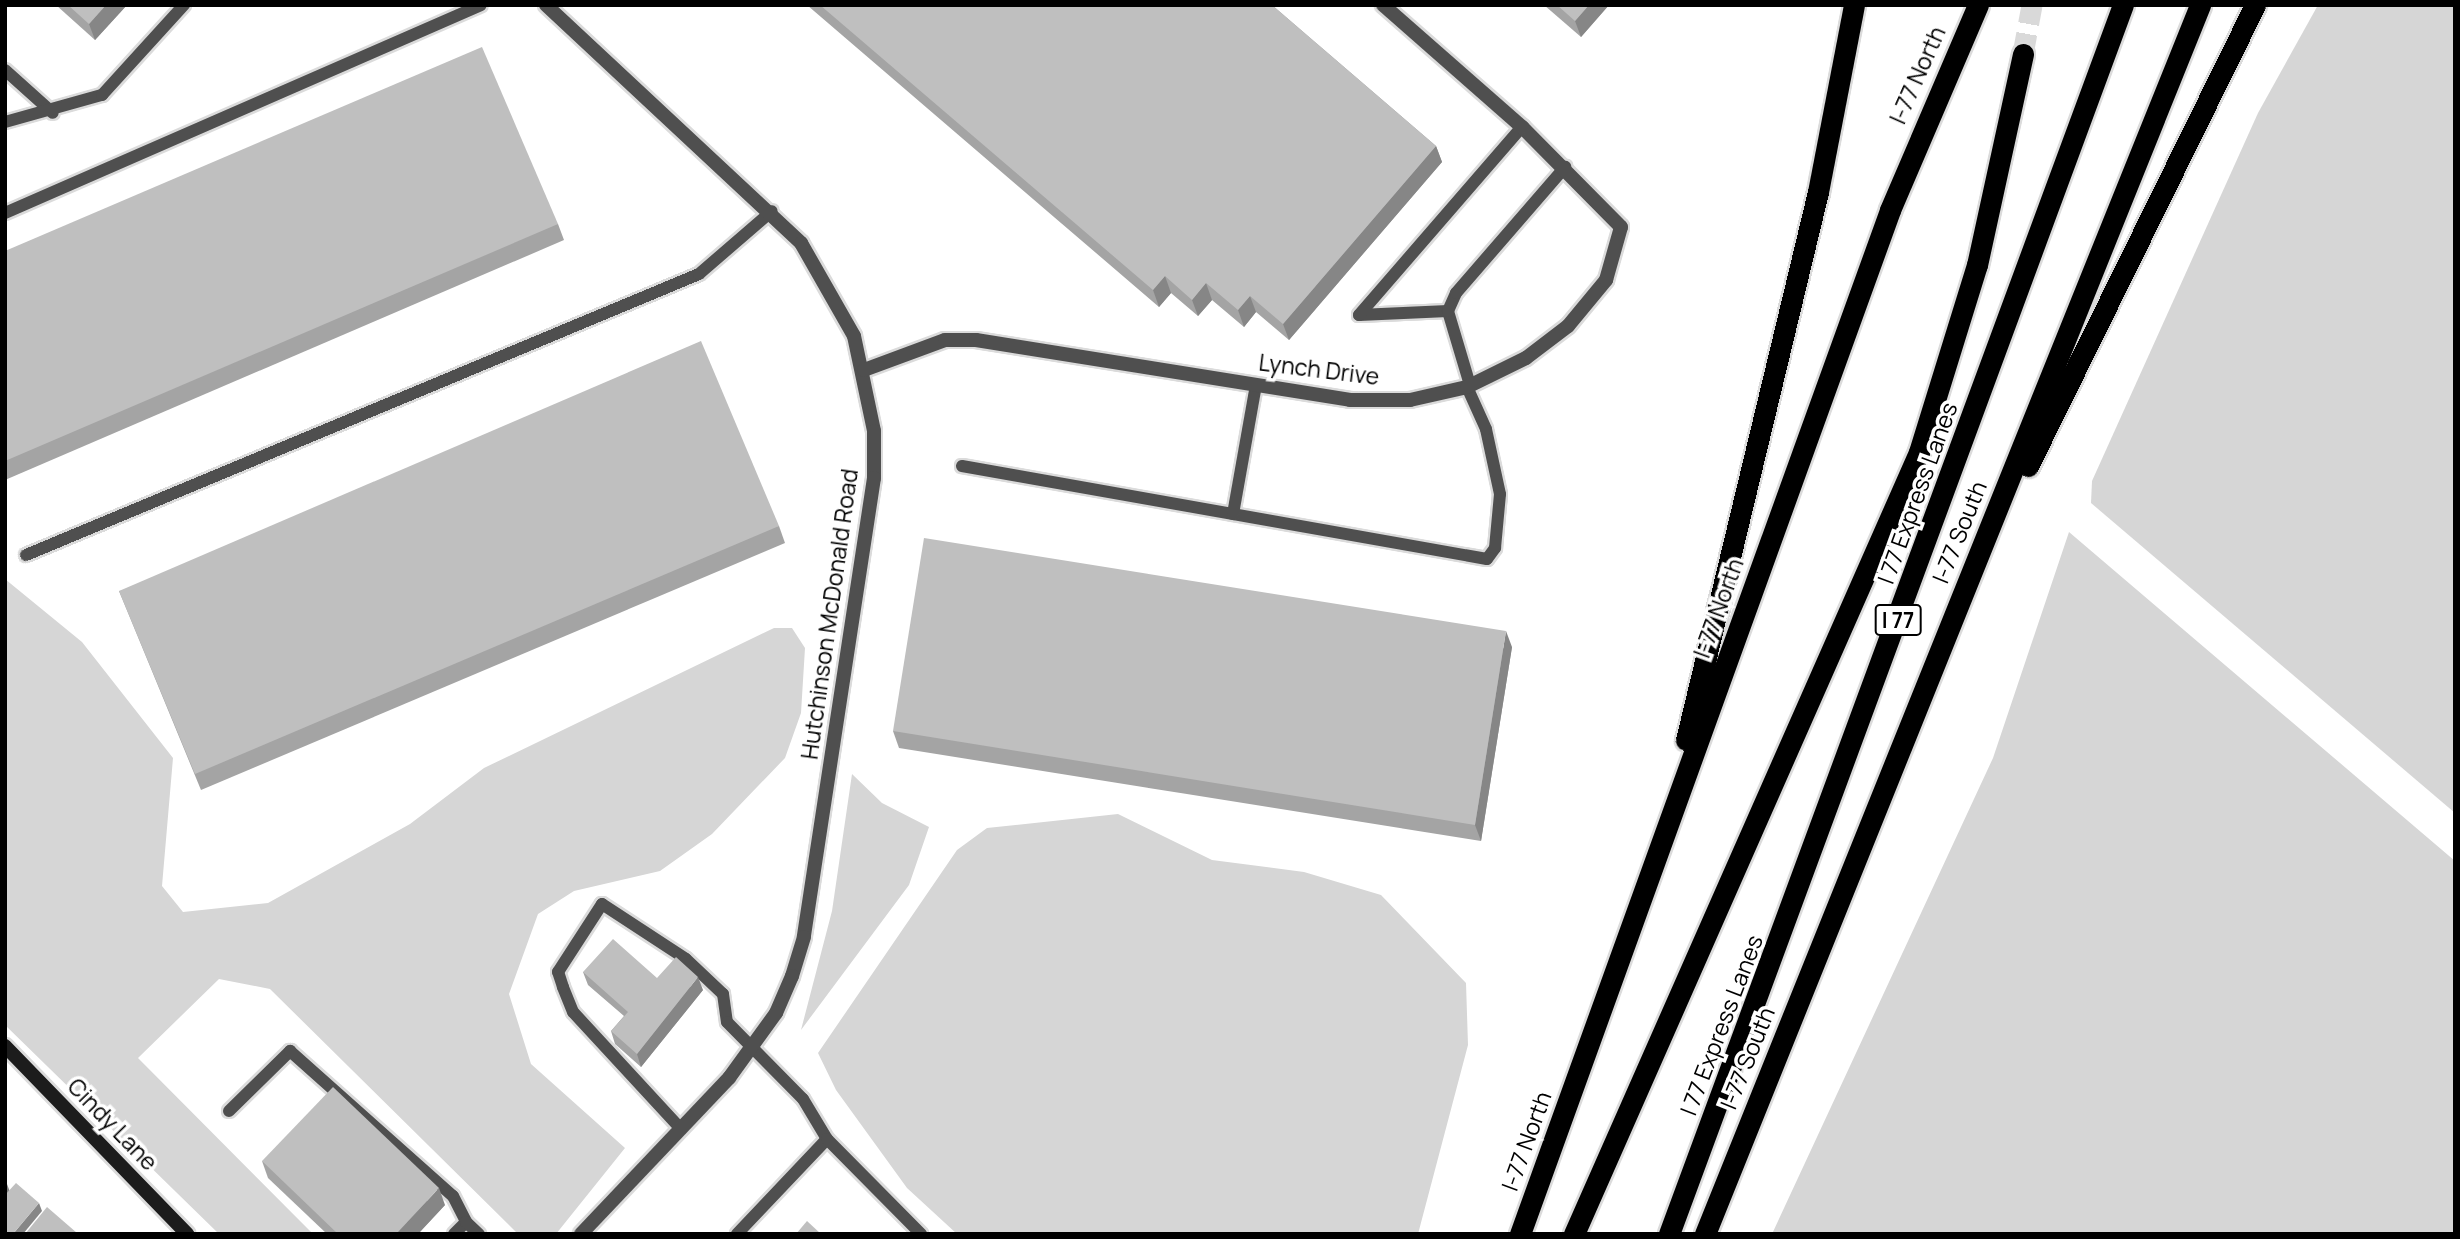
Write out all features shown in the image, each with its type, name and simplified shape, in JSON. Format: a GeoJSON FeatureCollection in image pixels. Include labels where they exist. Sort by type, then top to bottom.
{"type":"FeatureCollection","features":[{"type":"Feature","properties":{"kind":"highway"},"geometry":{"type":"LineString","coordinates":[[1662,841],[1818,192],[1854,5]]}},
{"type":"Feature","properties":{"kind":"highway","name":"I-77 North"},"geometry":{"type":"LineString","coordinates":[[1520,1234],[1898,189],[1978,5]]}},
{"type":"Feature","properties":{"kind":"highway","name":"I 77 Express Lanes"},"geometry":{"type":"LineString","coordinates":[[1668,1234],[2123,5]]}},
{"type":"Feature","properties":{"kind":"highway","name":"I-77 South"},"geometry":{"type":"LineString","coordinates":[[1705,1234],[2200,5]]}},
{"type":"Feature","properties":{"kind":"highway"},"geometry":{"type":"LineString","coordinates":[[1949,629],[2255,5]]}},
{"type":"Feature","properties":{"kind":"highway","name":"I 77 Express Lanes"},"geometry":{"type":"LineString","coordinates":[[1574,1234],[1914,464],[1978,265],[2022,54]]}},
{"type":"Feature","properties":{"kind":"main road","name":"Cindy Lane"},"geometry":{"type":"LineString","coordinates":[[5,1045],[187,1234]]}},
{"type":"Feature","properties":{"kind":"street","name":"Hutchinson McDonald Road"},"geometry":{"type":"LineString","coordinates":[[546,5],[772,211],[824,276],[864,370],[874,478],[804,937],[776,1013],[754,1048],[582,1234]]}},
{"type":"Feature","properties":{"kind":"street","name":"Lynch Drive"},"geometry":{"type":"LineString","coordinates":[[864,370],[945,340],[976,340],[1350,400],[1410,400],[1498,376],[1568,326],[1606,280],[1621,227],[1565,167],[1383,5]]}},
{"type":"Feature","properties":{"kind":"lane"},"geometry":{"type":"LineString","coordinates":[[5,122],[53,113],[102,95],[184,5]]}},
{"type":"Feature","properties":{"kind":"lane"},"geometry":{"type":"LineString","coordinates":[[5,213],[481,5]]}},
{"type":"Feature","properties":{"kind":"lane"},"geometry":{"type":"LineString","coordinates":[[5,70],[53,113]]}},
{"type":"Feature","properties":{"kind":"lane"},"geometry":{"type":"LineString","coordinates":[[1448,311],[1359,315],[1522,127]]}},
{"type":"Feature","properties":{"kind":"lane"},"geometry":{"type":"LineString","coordinates":[[962,466],[1487,559],[1494,548],[1500,494],[1486,429],[1468,386],[1448,311],[1456,293],[1565,167]]}},
{"type":"Feature","properties":{"kind":"lane"},"geometry":{"type":"LineString","coordinates":[[26,555],[699,274],[772,211]]}},
{"type":"Feature","properties":{"kind":"lane"},"geometry":{"type":"LineString","coordinates":[[1233,514],[1256,385]]}},
{"type":"Feature","properties":{"kind":"lane"},"geometry":{"type":"LineString","coordinates":[[681,1129],[573,1012],[563,987],[558,972],[602,904],[686,959],[723,994],[727,1022],[803,1099],[827,1139],[921,1234]]}},
{"type":"Feature","properties":{"kind":"lane"},"geometry":{"type":"LineString","coordinates":[[229,1111],[290,1051],[453,1196],[466,1222],[479,1234]]}},
{"type":"Feature","properties":{"kind":"lane"},"geometry":{"type":"LineString","coordinates":[[737,1234],[827,1139]]}},
{"type":"Feature","properties":{"kind":"lane"},"geometry":{"type":"LineString","coordinates":[[454,1234],[466,1222]]}},
{"type":"Feature","properties":{"kind":"shaded area"},"geometry":{"type":"Polygon","coordinates":[[[2318,5],[2455,5],[2455,813],[2091,503],[2092,481],[2258,113],[2318,5]]]}},
{"type":"Feature","properties":{"kind":"shaded area"},"geometry":{"type":"Polygon","coordinates":[[[2069,532],[2455,861],[2455,1234],[1772,1234],[1993,758],[2069,532]]]}},
{"type":"Feature","properties":{"kind":"shaded area"},"geometry":{"type":"Polygon","coordinates":[[[5,579],[82,642],[173,758],[162,886],[183,912],[268,903],[410,824],[484,768],[774,628],[792,628],[805,648],[801,713],[785,758],[712,834],[660,871],[574,891],[538,914],[509,994],[531,1064],[625,1148],[556,1234],[518,1234],[270,989],[219,979],[138,1058],[313,1234],[219,1234],[5,1025],[5,579]]]}},
{"type":"Feature","properties":{"kind":"shaded area"},"geometry":{"type":"Polygon","coordinates":[[[852,774],[882,803],[929,827],[909,885],[801,1030],[832,911],[852,774]]]}},
{"type":"Feature","properties":{"kind":"shaded area"},"geometry":{"type":"Polygon","coordinates":[[[1118,814],[1212,860],[1304,872],[1381,895],[1466,983],[1468,1045],[1418,1234],[957,1234],[907,1188],[836,1090],[818,1053],[957,850],[987,828],[1118,814]]]}},
{"type":"Feature","properties":{"kind":"building"},"geometry":{"type":"Polygon","coordinates":[[[68,5],[106,5],[89,24],[68,5]]]}},
{"type":"Feature","properties":{"kind":"building"},"geometry":{"type":"Polygon","coordinates":[[[820,5],[1272,5],[1436,146],[1283,324],[1250,296],[1238,310],[1206,283],[1192,300],[1165,276],[1153,290],[820,5]]]}},
{"type":"Feature","properties":{"kind":"building"},"geometry":{"type":"Polygon","coordinates":[[[1557,5],[1589,5],[1575,21],[1557,5]]]}},
{"type":"Feature","properties":{"kind":"building"},"geometry":{"type":"Polygon","coordinates":[[[482,47],[558,224],[5,461],[5,251],[482,47]]]}},
{"type":"Feature","properties":{"kind":"building"},"geometry":{"type":"Polygon","coordinates":[[[701,341],[779,526],[195,774],[119,591],[701,341]]]}},
{"type":"Feature","properties":{"kind":"building"},"geometry":{"type":"Polygon","coordinates":[[[924,538],[1506,631],[1475,825],[893,731],[924,538]]]}},
{"type":"Feature","properties":{"kind":"building"},"geometry":{"type":"Polygon","coordinates":[[[613,939],[657,978],[676,957],[698,977],[637,1054],[611,1031],[628,1012],[583,972],[613,939]]]}},
{"type":"Feature","properties":{"kind":"building"},"geometry":{"type":"Polygon","coordinates":[[[333,1087],[439,1188],[396,1234],[338,1234],[262,1161],[333,1087]]]}},
{"type":"Feature","properties":{"kind":"building"},"geometry":{"type":"Polygon","coordinates":[[[16,1183],[39,1203],[13,1234],[5,1234],[5,1195],[16,1183]]]}},
{"type":"Feature","properties":{"kind":"building"},"geometry":{"type":"Polygon","coordinates":[[[47,1207],[77,1233],[25,1234],[47,1207]]]}},
{"type":"Feature","properties":{"kind":"building"},"geometry":{"type":"Polygon","coordinates":[[[807,1221],[821,1234],[796,1234],[807,1221]]]}},
{"type":"Feature","properties":{"kind":"tunnel"},"geometry":{"type":"LineString","coordinates":[[2023,54],[2032,5]]}}]}
